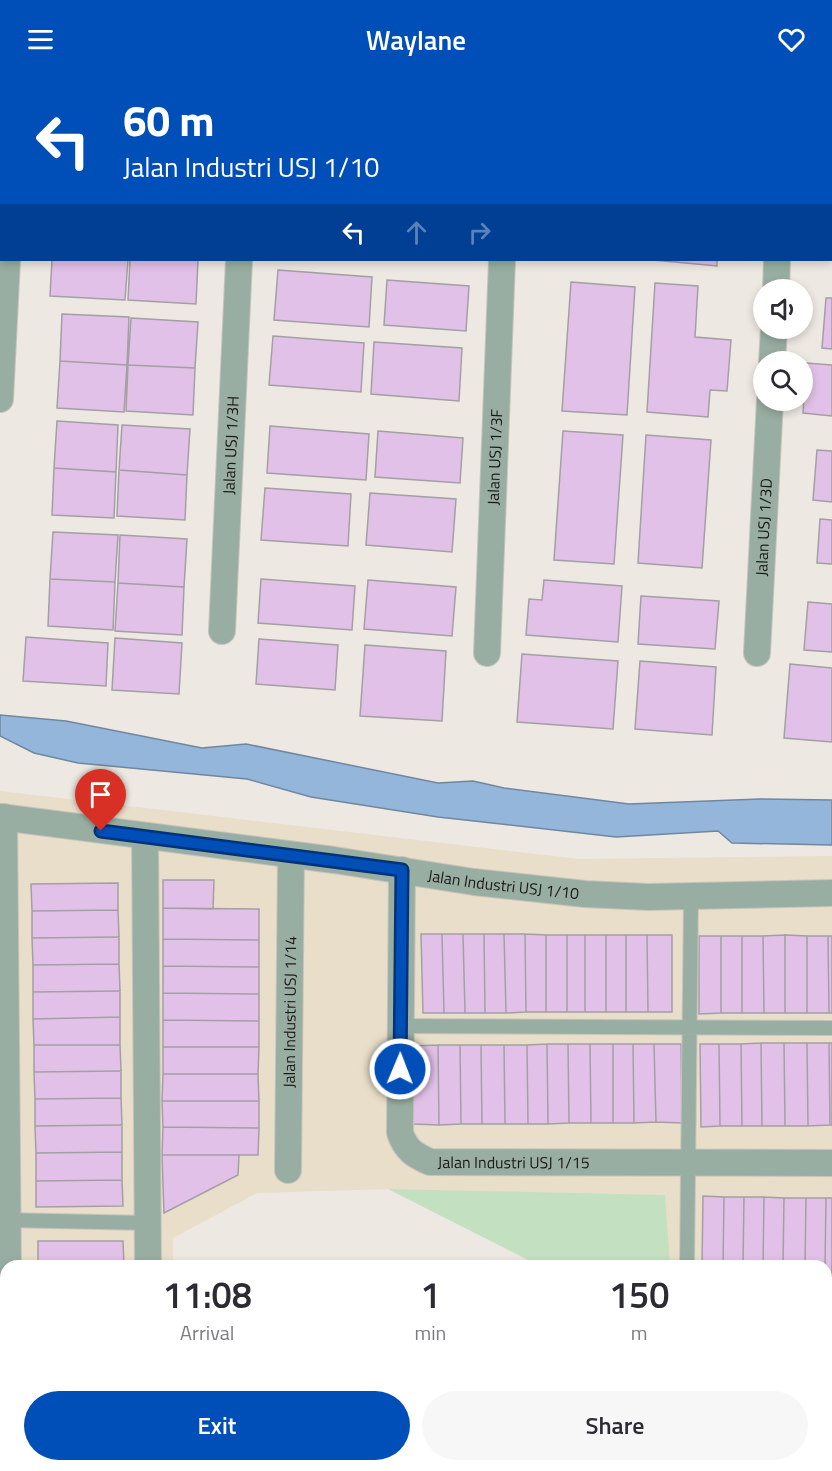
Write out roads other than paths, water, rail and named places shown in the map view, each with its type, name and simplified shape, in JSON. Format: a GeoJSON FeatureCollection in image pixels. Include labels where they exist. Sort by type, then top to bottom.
{"type":"FeatureCollection","features":[{"type":"Feature","properties":{"kind":"street"},"geometry":{"type":"LineString","coordinates":[[0,399],[7,261]]}},
{"type":"Feature","properties":{"kind":"street","name":"Jalan USJ 1/3H"},"geometry":{"type":"LineString","coordinates":[[222,631],[239,261]]}},
{"type":"Feature","properties":{"kind":"street","name":"Jalan USJ 1/3F"},"geometry":{"type":"LineString","coordinates":[[487,653],[502,261]]}},
{"type":"Feature","properties":{"kind":"street"},"geometry":{"type":"LineString","coordinates":[[776,279],[777,261]]}},
{"type":"Feature","properties":{"kind":"street","name":"Jalan USJ 1/3D"},"geometry":{"type":"LineString","coordinates":[[757,653],[769,411]]}},
{"type":"Feature","properties":{"kind":"street"},"geometry":{"type":"LineString","coordinates":[[2,817],[4,1220],[7,1260]]}},
{"type":"Feature","properties":{"kind":"street","name":"Jalan Industri USJ 1/10"},"geometry":{"type":"LineString","coordinates":[[2,817],[585,894],[691,897],[832,893]]}},
{"type":"Feature","properties":{"kind":"street"},"geometry":{"type":"LineString","coordinates":[[145,836],[148,1260]]}},
{"type":"Feature","properties":{"kind":"street","name":"Jalan Industri USJ 1/14"},"geometry":{"type":"LineString","coordinates":[[288,1170],[291,855]]}},
{"type":"Feature","properties":{"kind":"street","name":"Jalan Industri USJ 1/15"},"geometry":{"type":"LineString","coordinates":[[402,870],[400,1133],[404,1145],[413,1155],[430,1162],[832,1163]]}},
{"type":"Feature","properties":{"kind":"lane"},"geometry":{"type":"LineString","coordinates":[[687,1260],[691,897]]}},
{"type":"Feature","properties":{"kind":"lane"},"geometry":{"type":"LineString","coordinates":[[401,1026],[832,1028]]}},
{"type":"Feature","properties":{"kind":"lane"},"geometry":{"type":"LineString","coordinates":[[4,1220],[148,1223]]}},
{"type":"Feature","properties":{"kind":"water"},"geometry":{"type":"Polygon","coordinates":[[[0,715],[66,721],[202,748],[246,744],[438,783],[473,781],[504,788],[629,804],[760,799],[832,800],[832,845],[732,843],[718,831],[616,837],[438,817],[311,797],[247,779],[78,763],[34,753],[0,736],[0,715]]]}}]}
